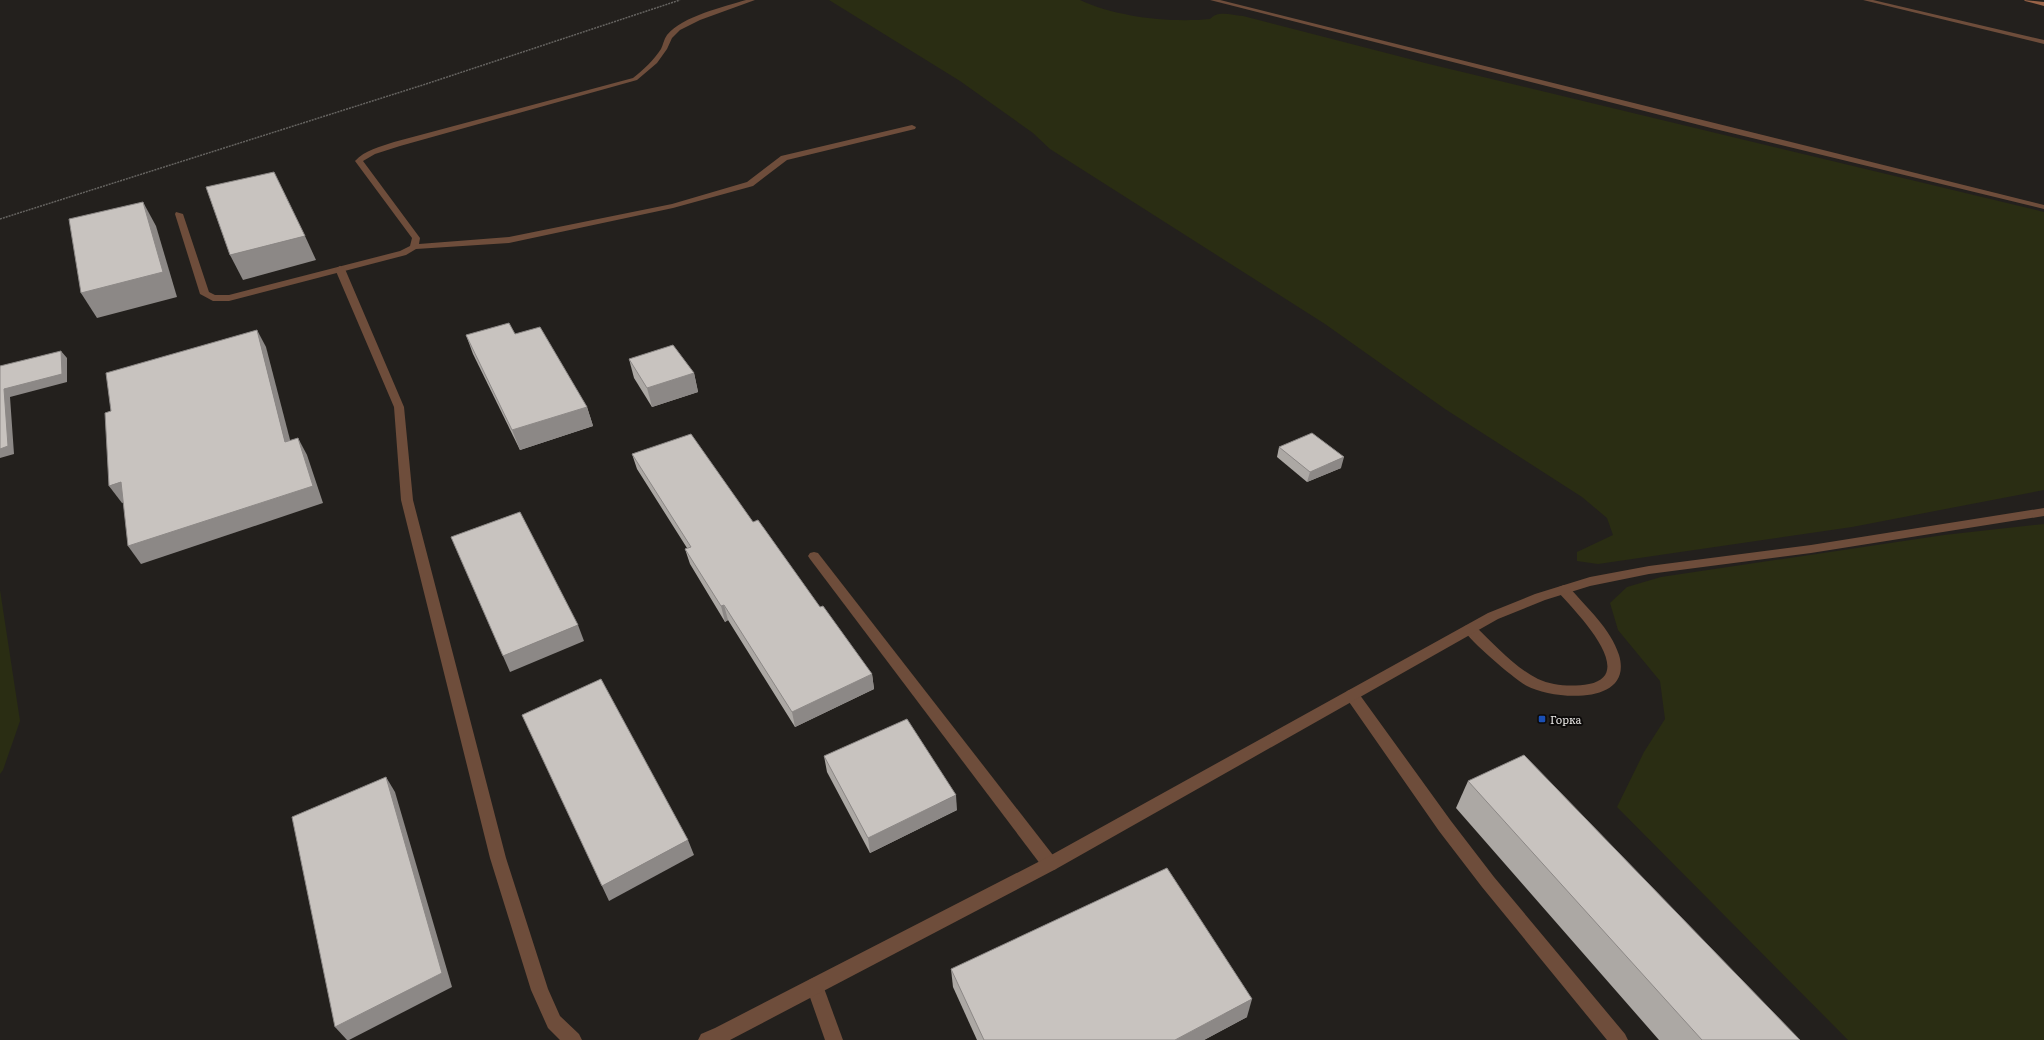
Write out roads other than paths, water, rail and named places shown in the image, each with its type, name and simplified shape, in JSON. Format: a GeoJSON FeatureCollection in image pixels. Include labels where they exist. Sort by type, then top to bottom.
{"type":"FeatureCollection","features":[{"type":"Feature","properties":{"kind":"main road"},"geometry":{"type":"LineString","coordinates":[[2027,0],[2044,4]]}},
{"type":"Feature","properties":{"kind":"street"},"geometry":{"type":"LineString","coordinates":[[414,247],[416,238],[359,161],[364,157],[397,144],[634,79],[642,75],[665,48],[670,36],[675,31],[702,17],[752,0]]}},
{"type":"Feature","properties":{"kind":"street"},"geometry":{"type":"LineString","coordinates":[[1213,0],[2044,207]]}},
{"type":"Feature","properties":{"kind":"street"},"geometry":{"type":"LineString","coordinates":[[1866,0],[2044,42]]}},
{"type":"Feature","properties":{"kind":"street"},"geometry":{"type":"LineString","coordinates":[[179,214],[205,294],[213,298],[229,298],[403,253],[414,247],[509,240],[674,206],[750,184],[784,158],[912,127]]}},
{"type":"Feature","properties":{"kind":"street"},"geometry":{"type":"LineString","coordinates":[[340,269],[386,380],[399,406],[407,500],[500,865],[540,990],[554,1022],[573,1040]]}},
{"type":"Feature","properties":{"kind":"street"},"geometry":{"type":"LineString","coordinates":[[707,1040],[719,1036],[1050,864],[1493,616],[1590,582],[1649,570],[1811,549],[2044,512]]}},
{"type":"Feature","properties":{"kind":"street"},"geometry":{"type":"LineString","coordinates":[[814,556],[1050,864]]}},
{"type":"Feature","properties":{"kind":"street"},"geometry":{"type":"LineString","coordinates":[[1470,629],[1512,668],[1533,683],[1551,690],[1570,692],[1591,690],[1606,682],[1613,673],[1614,662],[1610,649],[1602,637],[1564,590]]}},
{"type":"Feature","properties":{"kind":"street"},"geometry":{"type":"LineString","coordinates":[[1352,695],[1445,826],[1488,882],[1619,1040]]}},
{"type":"Feature","properties":{"kind":"street"},"geometry":{"type":"LineString","coordinates":[[815,986],[834,1040]]}},
{"type":"Feature","properties":{"kind":"place","name":"Горка"},"geometry":{"type":"Point","coordinates":[1542,719]}}]}
